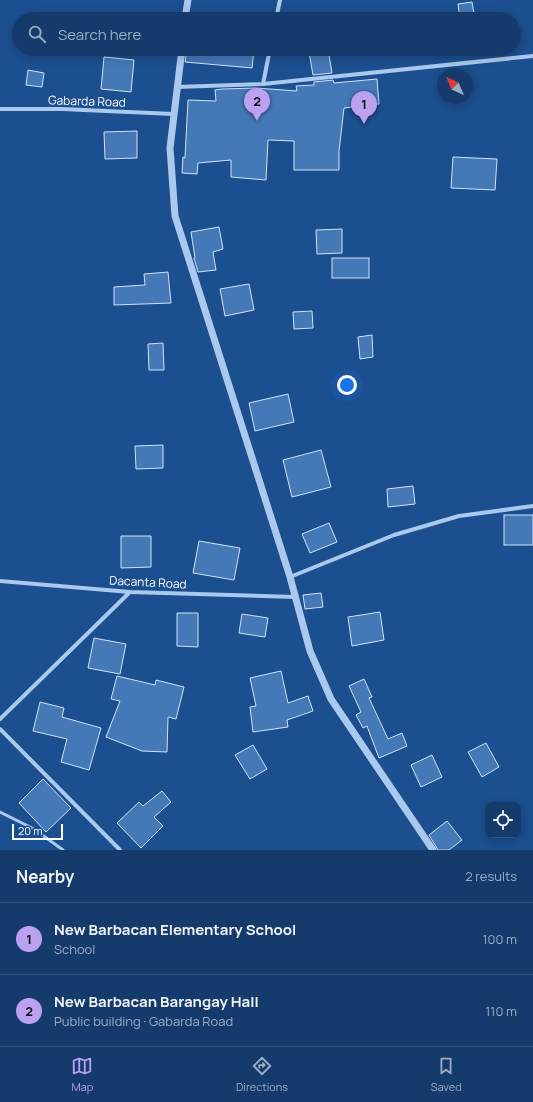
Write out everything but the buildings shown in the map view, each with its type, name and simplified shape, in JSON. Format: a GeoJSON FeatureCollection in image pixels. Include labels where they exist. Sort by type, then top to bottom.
{"type":"FeatureCollection","features":[{"type":"Feature","properties":{"kind":"street"},"geometry":{"type":"LineString","coordinates":[[187,12],[188,0]]}},
{"type":"Feature","properties":{"kind":"street"},"geometry":{"type":"LineString","coordinates":[[277,12],[280,0]]}},
{"type":"Feature","properties":{"kind":"street"},"geometry":{"type":"LineString","coordinates":[[181,56],[170,148],[175,216],[290,577],[294,597],[310,651],[331,699],[433,850]]}},
{"type":"Feature","properties":{"kind":"street"},"geometry":{"type":"LineString","coordinates":[[263,84],[269,56]]}},
{"type":"Feature","properties":{"kind":"street"},"geometry":{"type":"LineString","coordinates":[[177,87],[263,84],[533,56]]}},
{"type":"Feature","properties":{"kind":"street","name":"Gabarda Road"},"geometry":{"type":"LineString","coordinates":[[0,108],[173,114]]}},
{"type":"Feature","properties":{"kind":"street"},"geometry":{"type":"LineString","coordinates":[[290,577],[394,535],[459,516],[533,506]]}},
{"type":"Feature","properties":{"kind":"street","name":"Dacanta Road"},"geometry":{"type":"LineString","coordinates":[[0,581],[130,592],[294,597]]}},
{"type":"Feature","properties":{"kind":"street"},"geometry":{"type":"LineString","coordinates":[[0,718],[130,592]]}},
{"type":"Feature","properties":{"kind":"street"},"geometry":{"type":"LineString","coordinates":[[0,729],[120,850]]}},
{"type":"Feature","properties":{"kind":"lane"},"geometry":{"type":"LineString","coordinates":[[0,812],[34,829],[64,850]]}},
{"type":"Feature","properties":{"kind":"place","name":"New Barbacan Barangay Hall"},"geometry":{"type":"Point","coordinates":[257,121]}},
{"type":"Feature","properties":{"kind":"place","name":"New Barbacan Elementary School"},"geometry":{"type":"Point","coordinates":[364,124]}}]}
